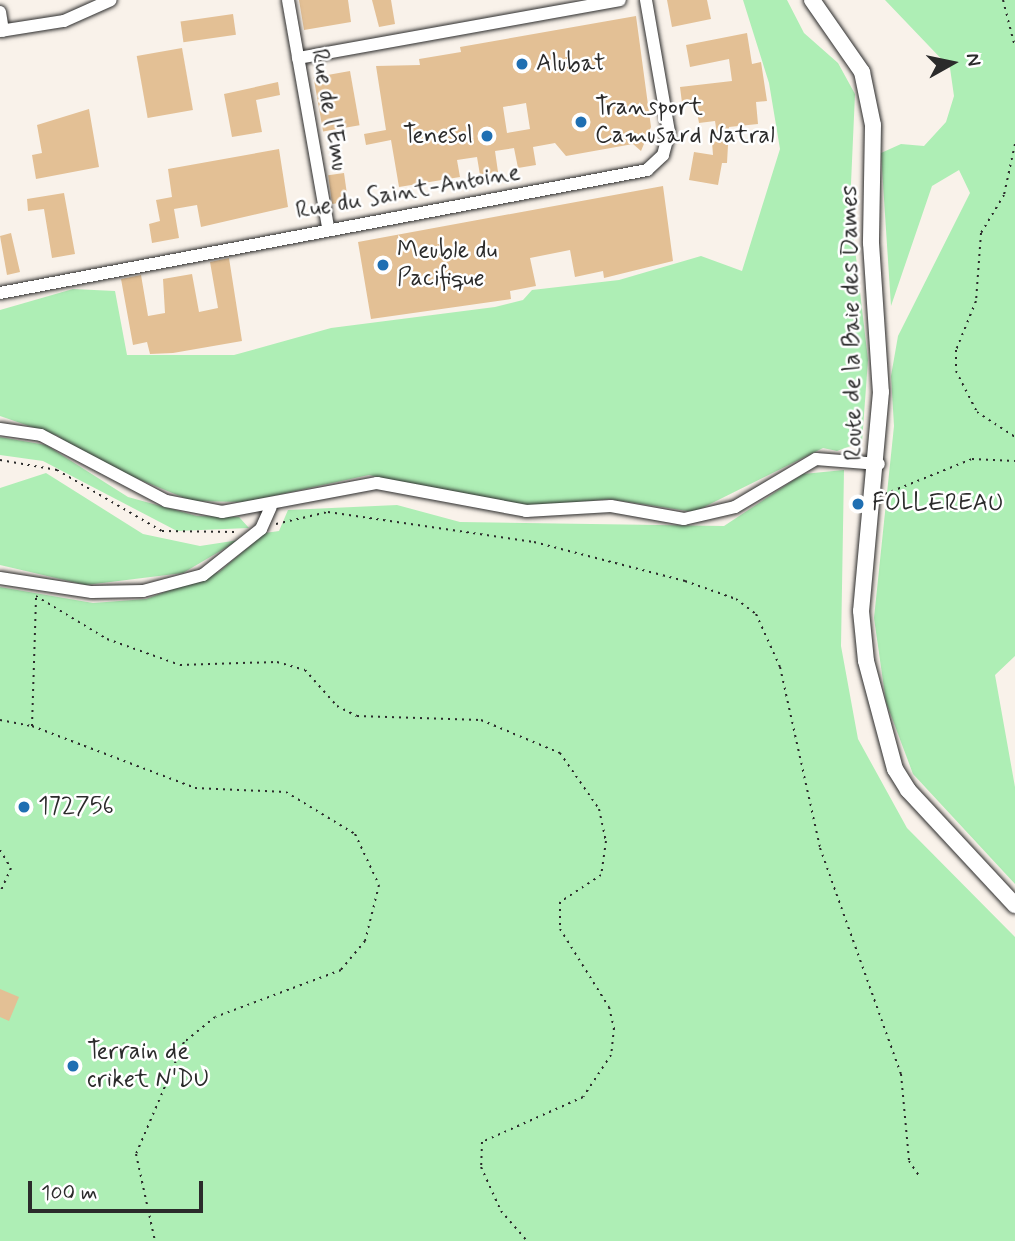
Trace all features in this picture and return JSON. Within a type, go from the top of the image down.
[{"type":"main road","name":"Route de la Baie des Dames","points":[[812,0],[862,72],[870,98],[878,464],[861,611],[866,661],[895,769],[924,812],[1015,905]]},
{"type":"street","points":[[0,12],[2,31],[64,20],[111,0]]},
{"type":"street","name":"Rue de l'Emu","points":[[288,0],[328,226]]},
{"type":"street","points":[[298,58],[620,0]]},
{"type":"street","name":"Rue du Saint-Antoine","points":[[0,293],[328,226],[647,170],[663,155],[669,132],[646,0]]},
{"type":"street","points":[[0,429],[41,435],[166,500],[222,512],[271,507],[377,483],[526,511],[611,506],[684,519],[735,507],[816,459],[878,464]]},
{"type":"street","points":[[0,575],[92,592],[143,591],[203,575],[261,529],[271,507]]},
{"type":"path","points":[[1003,0],[1015,47]]},
{"type":"path","points":[[1015,144],[1004,195],[981,233],[976,301],[956,350],[956,371],[977,412],[1015,437]]},
{"type":"path","points":[[874,497],[972,459],[1015,461]]},
{"type":"path","points":[[0,460],[57,470],[162,531],[195,537],[261,529],[328,512],[461,537],[534,542],[685,581],[736,599],[756,614],[780,667],[820,848],[901,1074],[909,1161],[919,1176]]},
{"type":"path","points":[[32,726],[36,597],[39,581]]},
{"type":"path","points":[[36,597],[107,639],[180,665],[277,662],[305,670],[337,706],[357,716],[481,720],[560,753],[598,809],[606,841],[601,875],[560,902],[560,929],[609,1007],[614,1028],[611,1055],[583,1097],[482,1142],[481,1167],[501,1211],[527,1241]]},
{"type":"path","points":[[0,720],[32,726],[195,788],[286,792],[355,834],[379,885],[365,941],[341,970],[215,1017],[184,1042],[136,1154],[155,1241]]},
{"type":"path","points":[[0,850],[11,868],[0,893]]},
{"type":"green space","points":[[743,0],[787,0],[804,33],[838,63],[855,94],[850,206],[868,360],[862,442],[837,451],[823,448],[694,512],[609,499],[509,509],[369,475],[245,502],[192,501],[89,459],[58,436],[0,416],[0,310],[73,289],[115,291],[127,355],[234,355],[331,328],[495,307],[523,300],[532,290],[619,280],[701,256],[742,271],[780,149],[769,83]]},
{"type":"green space","points":[[885,0],[1015,0],[1015,656],[995,675],[1015,787],[1015,884],[913,774],[886,702],[874,618],[894,426],[891,376],[898,336],[970,193],[959,170],[932,186],[891,306],[881,153],[901,144],[924,146],[946,122],[954,96],[950,68]]},
{"type":"green space","points":[[0,437],[46,445],[128,497],[197,516],[239,517],[249,528],[177,531],[43,461],[0,455]]},
{"type":"green space","points":[[844,470],[841,646],[858,739],[907,828],[1015,937],[1015,1241],[0,1241],[0,587],[93,603],[146,599],[219,572],[265,533],[279,531],[288,510],[397,505],[460,522],[724,526],[803,474]]},
{"type":"green space","points":[[46,473],[143,534],[200,546],[239,540],[183,573],[86,585],[0,565],[0,488]]},
{"type":"building","points":[[299,0],[348,0],[351,22],[304,30]]},
{"type":"building","points":[[372,0],[391,0],[395,24],[379,27]]},
{"type":"building","points":[[667,0],[707,0],[711,19],[672,27]]},
{"type":"building","points":[[233,14],[236,35],[183,42],[181,21]]},
{"type":"building","points":[[636,16],[651,127],[641,151],[633,144],[566,156],[555,143],[533,147],[536,165],[518,168],[514,148],[495,151],[498,172],[480,175],[477,157],[457,160],[460,177],[399,187],[391,140],[366,145],[364,134],[386,130],[376,66],[420,65],[419,59],[461,52],[460,47]],"holes":[[[526,103],[530,129],[507,133],[503,107]]]},
{"type":"building","points":[[747,33],[752,64],[761,62],[767,101],[756,102],[758,124],[729,127],[727,163],[722,163],[718,185],[689,180],[694,152],[713,155],[712,142],[718,141],[715,121],[699,123],[695,101],[682,103],[680,87],[732,81],[729,59],[690,67],[686,45]]},
{"type":"building","points":[[182,48],[193,110],[148,118],[137,56]]},
{"type":"building","points":[[350,71],[360,125],[323,132],[314,77]]},
{"type":"building","points":[[278,82],[280,95],[256,100],[262,132],[232,137],[224,94]]},
{"type":"building","points":[[89,109],[99,167],[36,179],[32,155],[42,153],[37,125]]},
{"type":"building","points":[[279,149],[288,207],[201,227],[197,205],[174,209],[179,238],[152,243],[149,224],[160,221],[156,200],[172,197],[168,169]]},
{"type":"building","points":[[344,173],[348,202],[332,204],[328,175]]},
{"type":"building","points":[[663,186],[673,261],[604,278],[603,271],[575,277],[570,250],[530,258],[536,286],[510,291],[511,299],[371,319],[358,242]]},
{"type":"building","points":[[64,193],[75,254],[52,258],[44,209],[28,211],[27,199]]},
{"type":"building","points":[[11,233],[20,272],[7,275],[0,236]]},
{"type":"building","points":[[229,258],[242,341],[173,353],[150,354],[147,342],[133,345],[121,279],[141,275],[148,316],[165,313],[163,279],[192,274],[199,312],[218,308],[210,262]]},
{"type":"building","points":[[0,989],[19,997],[9,1021],[0,1017]]},
{"type":"place","name":"Alubat","points":[[522,64]]},
{"type":"place","name":"Transport Camusard Natral","points":[[581,122]]},
{"type":"place","name":"Tenesol","points":[[487,136]]},
{"type":"place","name":"Meuble du Pacifique","points":[[383,265]]},
{"type":"place","name":"FOLLEREAU","points":[[858,504]]},
{"type":"place","name":"172756","points":[[24,807]]},
{"type":"place","name":"Terrain de criket N'DU","points":[[73,1066]]}]
